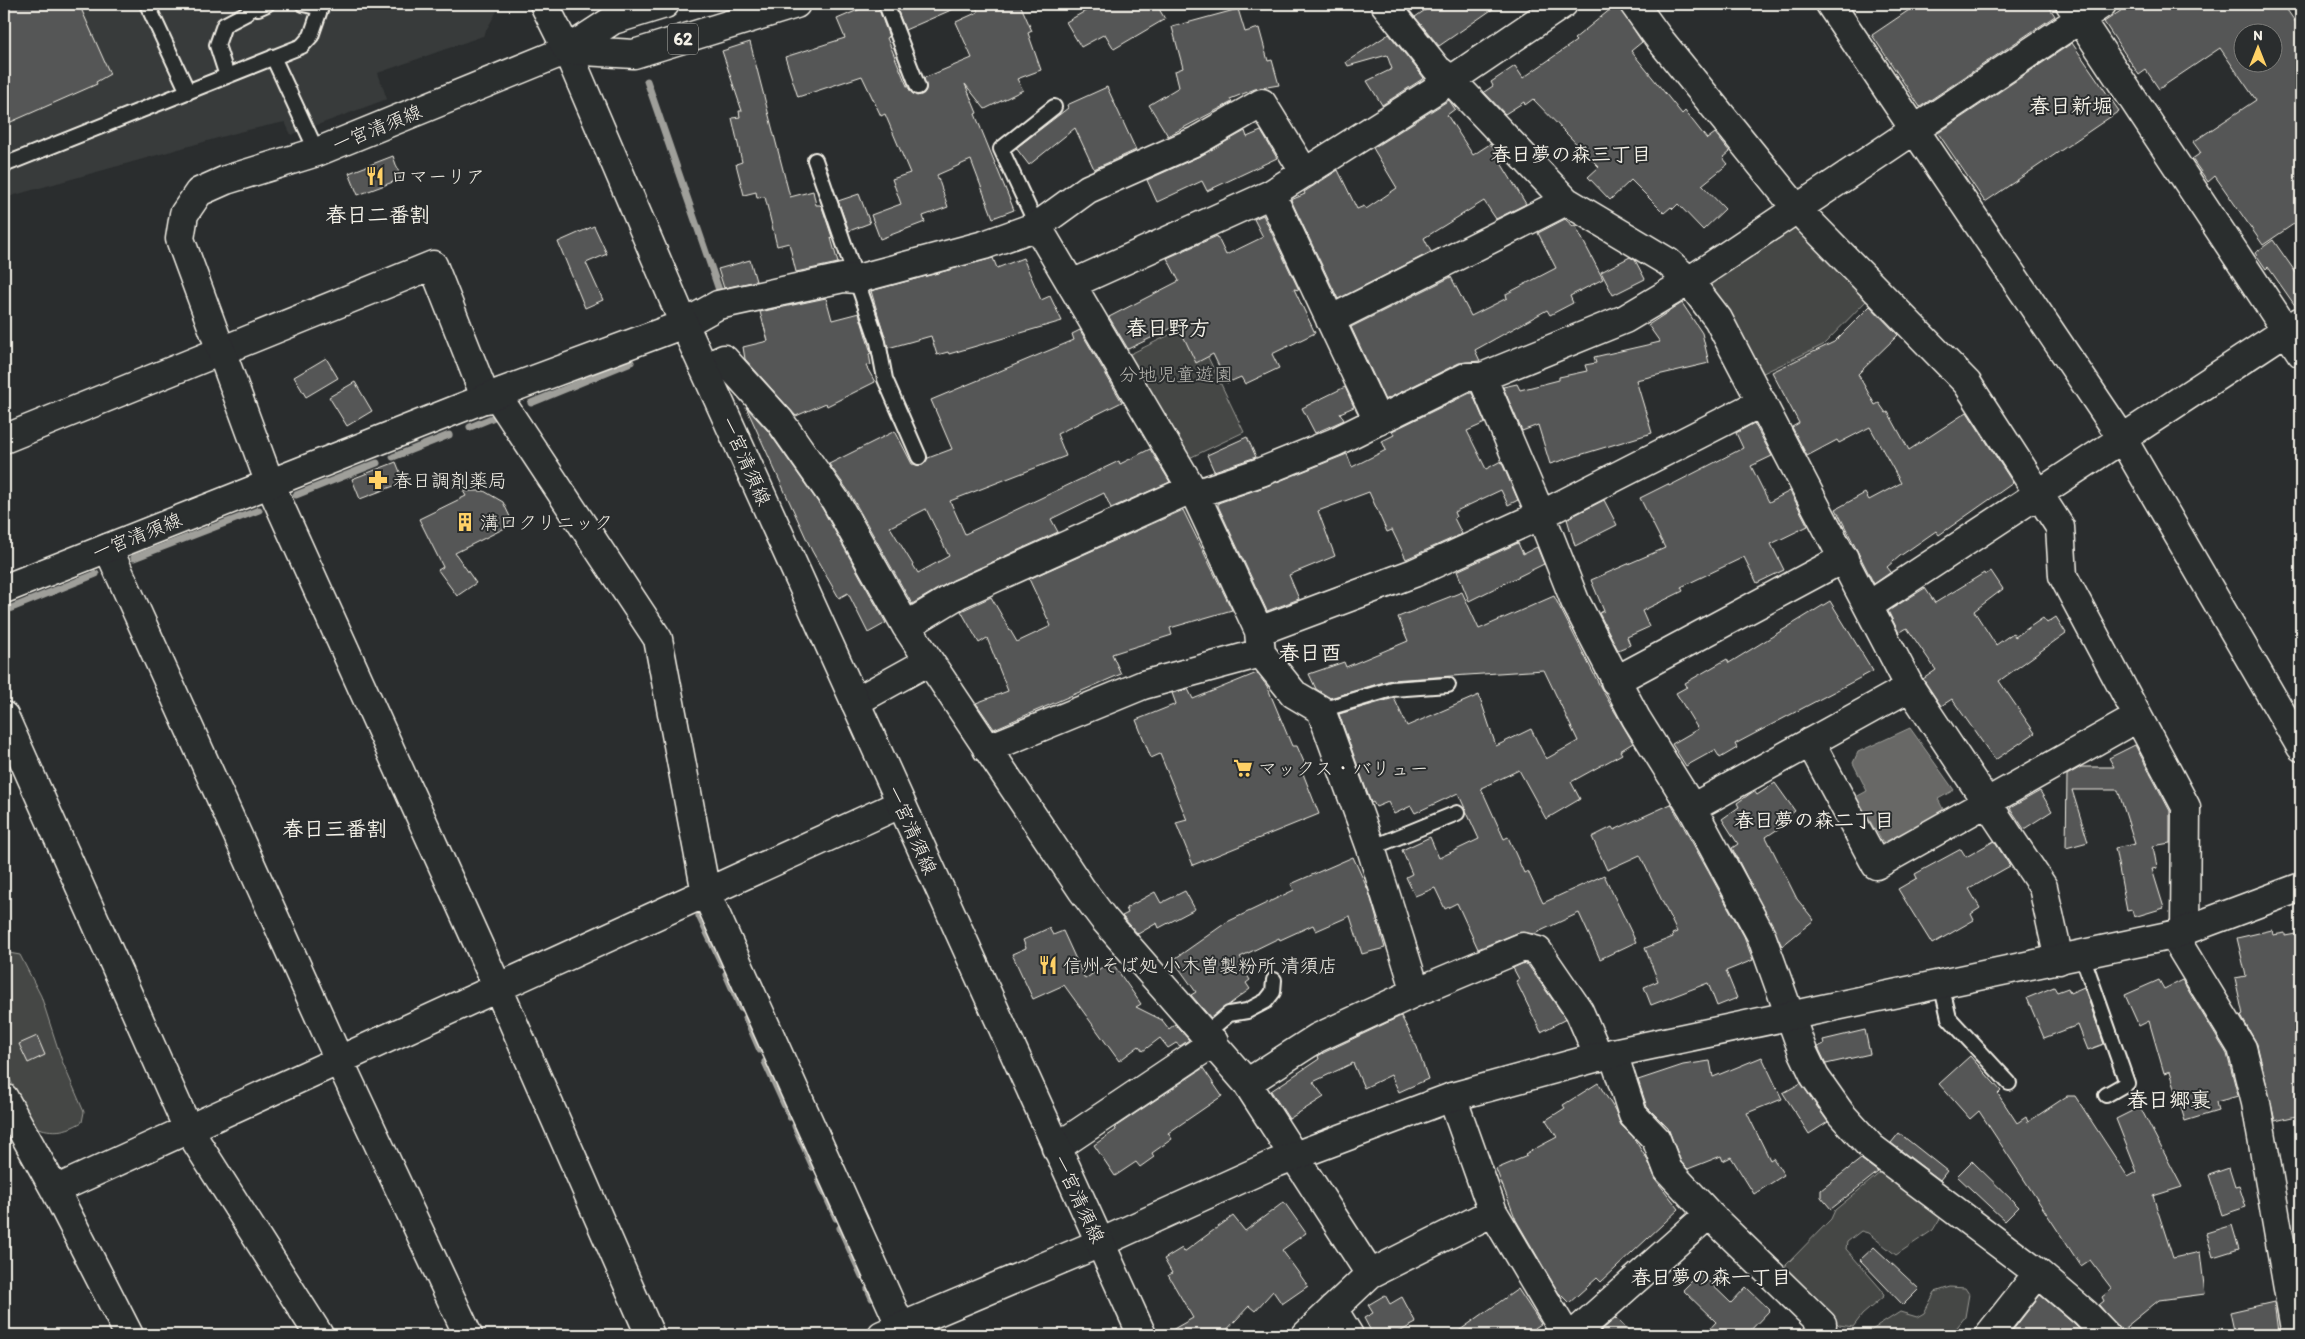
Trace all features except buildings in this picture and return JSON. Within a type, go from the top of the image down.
[{"type":"street","points":[[544,4],[567,50]]},
{"type":"street","name":"62","points":[[567,50],[628,9],[665,4]]},
{"type":"street","name":"62","points":[[567,50],[634,54],[796,4]]},
{"type":"street","points":[[1385,4],[1437,69],[1451,80],[1566,202],[1668,262],[1689,281],[1718,319],[1910,687],[2043,887],[2071,958]]},
{"type":"street","points":[[1072,284],[1271,194],[1451,80],[1563,4]]},
{"type":"street","points":[[1634,4],[1657,36],[1797,209],[1967,383],[2060,527],[2063,576],[2186,807],[2179,932],[2242,1048],[2293,1265],[2296,1335]]},
{"type":"street","points":[[1830,4],[2122,438],[2301,747]]},
{"type":"street","points":[[906,626],[959,594],[1193,492],[1261,472],[1335,442],[1466,377],[1482,377],[1625,319],[1689,281],[1914,130],[2075,11],[2102,4]]},
{"type":"street","points":[[2075,11],[2294,326],[2301,353]]},
{"type":"street","name":"一宮清須線","points":[[270,484],[180,239],[184,214],[199,192],[226,180],[317,152],[567,50],[684,324],[1142,1335]]},
{"type":"street","points":[[684,324],[718,305],[834,280],[857,280],[984,245],[1037,226],[1088,189],[1196,141],[1262,103],[1305,173]]},
{"type":"street","points":[[1271,194],[1378,421]]},
{"type":"street","points":[[1330,320],[1566,202]]},
{"type":"street","points":[[1037,226],[1193,492],[1260,642],[1294,694],[1322,710],[1371,848],[1416,992]]},
{"type":"street","points":[[4,439],[433,265],[491,396],[658,639],[706,892],[892,1331],[1100,1243],[1293,1156],[1452,1097],[1606,1055],[1790,1015],[2071,958],[2179,932],[2301,887]]},
{"type":"street","name":"一宮清須線","points":[[4,589],[491,396],[684,324]]},
{"type":"street","points":[[1868,606],[2294,326]]},
{"type":"street","points":[[704,368],[724,360],[780,421],[835,500],[906,626],[1087,897],[1247,1082],[1370,1274]]},
{"type":"street","points":[[1482,377],[1541,515],[1575,601],[1615,681],[1692,808],[1761,935],[1803,1052],[1816,1077],[1841,1114],[1872,1148],[2038,1273],[2085,1313],[2106,1335]]},
{"type":"street","points":[[987,749],[1144,684],[1260,642],[1541,515],[1762,402]]},
{"type":"street","points":[[270,484],[498,988],[650,1335]]},
{"type":"street","points":[[108,548],[339,1060],[468,1335]]},
{"type":"street","points":[[1615,681],[1844,558]]},
{"type":"street","points":[[855,702],[929,661]]},
{"type":"street","points":[[1692,808],[1910,687]]},
{"type":"street","points":[[4,716],[188,1129],[319,1335]]},
{"type":"street","points":[[1810,742],[1876,865],[2138,717]]},
{"type":"street","points":[[55,1190],[900,804]]},
{"type":"street","points":[[1247,1082],[1317,1038],[1416,992],[1522,947],[1538,951],[1606,1055],[1633,1115],[1656,1139],[1668,1170],[1709,1214],[1822,1324],[1821,1335]]},
{"type":"street","points":[[1056,1148],[1210,1038]]},
{"type":"street","points":[[1452,1097],[1493,1212],[1566,1335]]},
{"type":"street","points":[[4,1098],[55,1190],[129,1335]]},
{"type":"street","points":[[1306,1335],[1370,1274],[1493,1212]]},
{"type":"street","points":[[1573,1335],[1709,1214]]},
{"type":"street","points":[[1989,1335],[2038,1273]]},
{"type":"street","points":[[1333,1309],[1349,1335]]},
{"type":"lane","points":[[147,4],[188,92]]},
{"type":"lane","points":[[4,165],[302,46],[311,36],[321,6],[303,4]]},
{"type":"lane","points":[[886,4],[918,87]]},
{"type":"lane","points":[[227,76],[217,45],[224,25],[257,8]]},
{"type":"lane","points":[[273,58],[317,152]]},
{"type":"lane","points":[[1037,226],[1001,149],[1054,107]]},
{"type":"lane","points":[[815,160],[878,342],[885,379],[919,457]]},
{"type":"lane","points":[[1322,710],[1392,689],[1448,685]]},
{"type":"lane","points":[[1371,848],[1457,813]]},
{"type":"lane","points":[[2071,958],[2127,1083],[2106,1095]]},
{"type":"lane","points":[[1210,1038],[1229,1014],[1247,1011],[1266,1001],[1273,992],[1274,980]]},
{"type":"lane","points":[[1941,984],[1949,1018],[2010,1082]]},
{"type":"shaded area","points":[[4,4],[501,4],[483,36],[378,73],[387,99],[291,135],[285,122],[243,131],[4,198]]},
{"type":"shaded area","points":[[1910,728],[1954,790],[1938,799],[1944,811],[1883,843],[1856,797],[1867,791],[1853,763],[1858,752]]},
{"type":"green space","points":[[1789,225],[1801,226],[1871,296],[1823,345],[1759,375],[1710,287],[1712,276]]},
{"type":"green space","name":"分地児童遊園","points":[[1192,324],[1244,432],[1183,461],[1124,357]]},
{"type":"green space","points":[[9,953],[20,955],[41,996],[62,1061],[84,1112],[82,1122],[64,1130],[53,1131],[35,1127],[4,1068],[4,956]]},
{"type":"green space","points":[[1881,1172],[1942,1215],[1933,1230],[1896,1255],[1868,1233],[1861,1231],[1847,1242],[1846,1249],[1881,1289],[1884,1296],[1862,1315],[1853,1327],[1839,1325],[1785,1270],[1786,1265],[1831,1219],[1835,1210]]},
{"type":"green space","points":[[1950,1287],[1965,1288],[1969,1294],[1965,1317],[1951,1335],[1864,1335],[1900,1312],[1917,1317],[1924,1313],[1935,1292]]},
{"type":"waterway","points":[[647,81],[719,290]]},
{"type":"waterway","points":[[531,403],[631,362]]},
{"type":"waterway","points":[[470,427],[492,418]]},
{"type":"waterway","points":[[393,457],[449,435]]},
{"type":"waterway","points":[[296,495],[377,463]]},
{"type":"waterway","points":[[134,558],[259,510]]},
{"type":"waterway","points":[[4,611],[96,574]]},
{"type":"waterway","points":[[699,916],[722,964]]},
{"type":"waterway","points":[[726,974],[741,1008]]},
{"type":"waterway","points":[[746,1018],[760,1050]]},
{"type":"waterway","points":[[765,1062],[790,1117]]},
{"type":"waterway","points":[[795,1126],[813,1167]]},
{"type":"waterway","points":[[819,1180],[836,1218]]},
{"type":"waterway","points":[[840,1228],[862,1276]]},
{"type":"waterway","points":[[868,1289],[872,1298]]},
{"type":"place","name":"ロマーリア","points":[[375,176]]},
{"type":"place","name":"春日調剤薬局","points":[[378,480]]},
{"type":"place","name":"溝口クリニック","points":[[465,522]]},
{"type":"place","name":"マックス・バリュー","points":[[1243,768]]},
{"type":"place","name":"信州そば処 小木曽製粉所 清須店","points":[[1048,965]]},
{"type":"district","name":"春日新堀","points":[[2071,105]]},
{"type":"district","name":"春日夢の森三丁目","points":[[1571,154]]},
{"type":"district","name":"春日二番割","points":[[378,214]]},
{"type":"district","name":"春日野方","points":[[1168,327]]},
{"type":"district","name":"春日酉","points":[[1310,652]]},
{"type":"district","name":"春日夢の森二丁目","points":[[1814,820]]},
{"type":"district","name":"春日三番割","points":[[335,828]]},
{"type":"district","name":"春日郷裏","points":[[2169,1099]]},
{"type":"district","name":"春日夢の森一丁目","points":[[1711,1277]]}]
